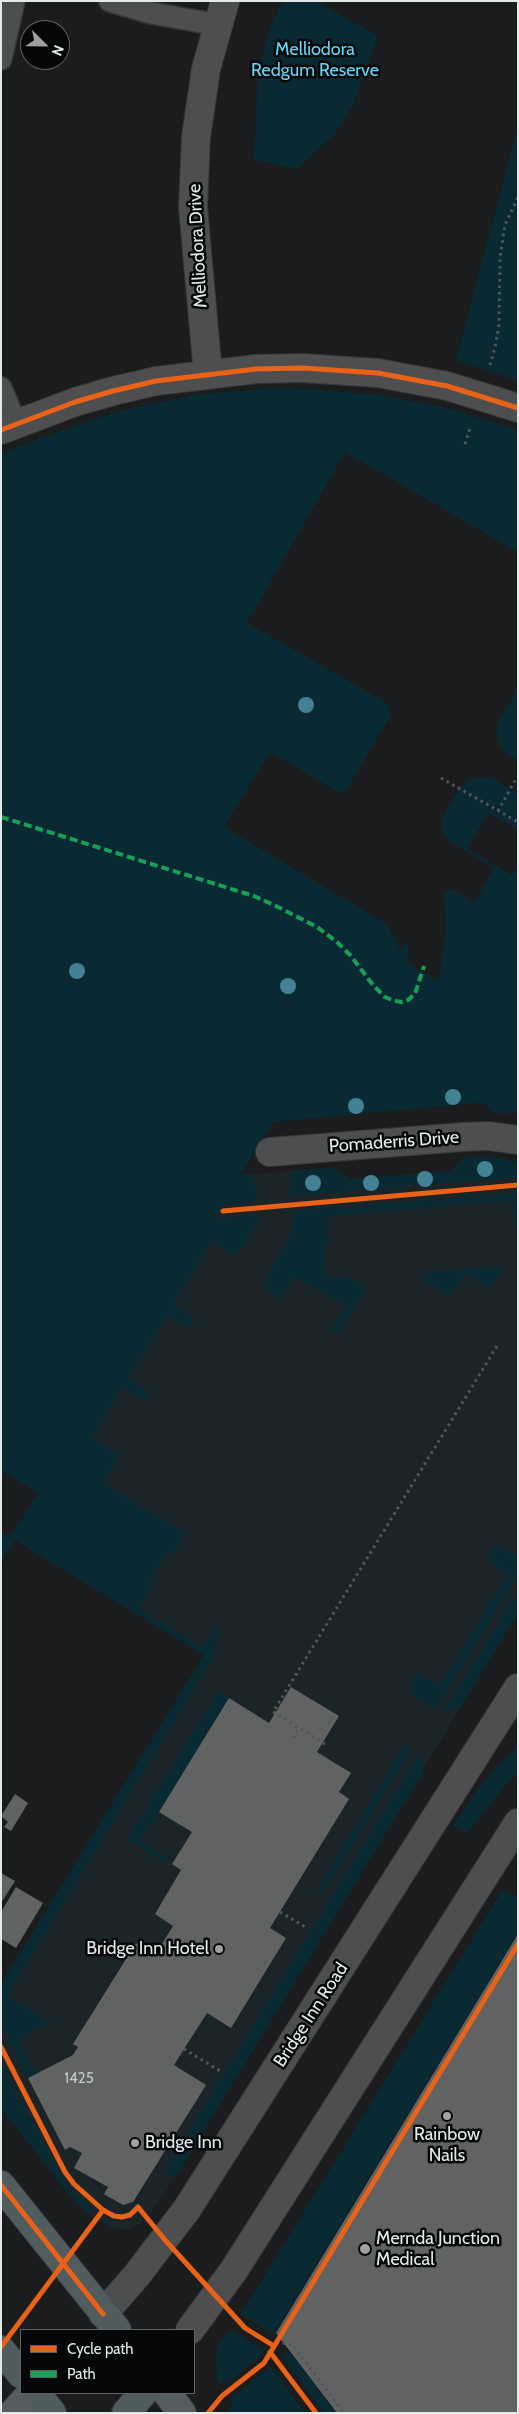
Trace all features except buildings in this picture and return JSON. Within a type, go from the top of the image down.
[{"type":"highway","points":[[1,2185],[103,2325]]},
{"type":"highway","points":[[1,2350],[20,2373]]},
{"type":"highway","points":[[37,2394],[52,2413]]},
{"type":"highway","points":[[126,2413],[142,2394]]},
{"type":"main road","name":"Melliodora Drive","points":[[208,374],[193,207],[196,137],[206,68],[222,13]]},
{"type":"main road","points":[[9,427],[113,391],[156,381],[256,369],[339,370],[410,378],[480,395],[518,408]]},
{"type":"main road","name":"Pomaderris Drive","points":[[270,1152],[463,1137],[488,1136],[518,1140]]},
{"type":"main road","name":"Bridge Inn Road","points":[[103,2325],[137,2275],[187,2209],[518,1688]]},
{"type":"main road","points":[[191,2329],[234,2270],[518,1823]]},
{"type":"main road","points":[[13,2413],[30,2394]]},
{"type":"main road","points":[[168,2394],[182,2413]]},
{"type":"lane","points":[[1,59],[14,1]]},
{"type":"lane","points":[[110,1],[151,13],[222,13]]},
{"type":"lane","points":[[1,388],[9,427]]},
{"type":"path","points":[[465,444],[496,340],[500,257],[505,225],[518,197]]},
{"type":"path","points":[[441,778],[518,822]]},
{"type":"path","points":[[498,811],[517,778]]},
{"type":"path","points":[[325,1744],[273,1712],[497,1346]]},
{"type":"path","points":[[293,1738],[299,1727]]},
{"type":"path","points":[[280,1912],[307,1928]]},
{"type":"path","points":[[184,2049],[220,2071]]},
{"type":"path","points":[[266,2342],[274,2346],[281,2334]]},
{"type":"path","points":[[276,2342],[294,2345],[344,2413]]},
{"type":"shaded area","points":[[467,1156],[488,1156],[518,1163],[518,1613],[175,2178],[149,2215],[138,2225],[130,2229],[115,2229],[94,2219],[70,2196],[1,2108],[1,1984],[204,1655],[21,1544],[192,1222],[240,1175],[332,1168],[350,1179],[450,1171]]},
{"type":"green space","name":"Melliodora Redgum Reserve","points":[[283,1],[316,1],[378,36],[354,103],[335,134],[297,169],[254,160],[258,74],[271,25]]},
{"type":"green space","points":[[518,126],[518,381],[456,360]]},
{"type":"green space","points":[[272,388],[381,395],[451,409],[518,430],[518,552],[345,452],[247,623],[387,703],[391,715],[346,791],[343,793],[335,790],[270,752],[224,827],[387,924],[401,951],[409,942],[407,963],[439,981],[446,929],[444,893],[451,889],[475,902],[494,868],[450,842],[443,832],[442,819],[459,788],[470,779],[491,777],[518,793],[518,830],[488,813],[467,849],[512,875],[518,866],[518,1113],[494,1113],[485,1105],[477,1103],[273,1122],[241,1174],[253,1174],[257,1201],[223,1204],[215,1218],[258,1215],[258,1222],[236,1256],[212,1242],[174,1304],[192,1316],[195,1321],[188,1328],[167,1316],[129,1378],[149,1392],[149,1397],[146,1400],[141,1400],[122,1388],[92,1438],[120,1455],[103,1483],[186,1533],[173,1555],[167,1552],[149,1581],[154,1584],[139,1609],[203,1647],[217,1623],[220,1629],[213,1658],[7,1996],[51,2023],[18,2039],[36,2075],[28,2078],[1,2024],[1,1984],[204,1655],[15,1540],[1,1562],[1,1531],[10,1537],[38,1493],[1,1470],[1,453],[93,419],[129,409],[193,395]]},
{"type":"green space","points":[[518,689],[518,761],[502,750],[496,735],[499,721]]},
{"type":"green space","points":[[467,1156],[488,1156],[518,1163],[518,1177],[290,1196],[292,1170],[332,1168],[350,1179],[450,1171]]},
{"type":"green space","points":[[518,1193],[518,1228],[514,1226],[512,1201],[328,1216],[329,1244],[323,1245],[326,1277],[348,1277],[364,1285],[366,1289],[339,1333],[331,1330],[346,1306],[295,1277],[280,1300],[265,1288],[266,1277],[292,1232],[293,1211]]},
{"type":"green space","points":[[504,1266],[490,1289],[465,1274],[451,1296],[427,1282],[423,1277],[426,1272]]},
{"type":"green space","points":[[496,1545],[518,1556],[518,1575],[436,1709],[414,1696],[411,1692],[411,1681],[417,1672],[440,1685],[508,1574],[488,1560],[489,1554]]},
{"type":"green space","points":[[518,1591],[518,1613],[461,1707],[443,1713]]},
{"type":"green space","points":[[218,1691],[229,1698],[141,1841],[169,1859],[166,1863],[127,1839]]},
{"type":"green space","points":[[405,1744],[412,1748],[323,1894],[317,1890]]},
{"type":"green space","points":[[518,1745],[518,1771],[467,1833],[453,1825],[482,1784]]},
{"type":"green space","points":[[419,1753],[424,1771],[175,2178],[164,2172]]},
{"type":"green space","points":[[502,1891],[518,1898],[518,1932],[274,2333],[271,2333],[241,2314]]},
{"type":"green space","points":[[1,2063],[63,2179],[73,2192],[93,2210],[89,2215],[70,2196],[1,2108]]},
{"type":"green space","points":[[227,2332],[234,2332],[264,2350],[260,2356],[235,2377],[218,2384],[216,2359],[218,2347]]},
{"type":"green space","points":[[289,2351],[336,2413],[324,2413],[282,2356]]},
{"type":"green space","points":[[271,2367],[305,2413],[228,2413],[234,2396]]},
{"type":"marked path","points":[[1,817],[254,896],[276,906],[317,927],[337,942],[351,956],[373,985],[385,997],[392,1000],[401,1002],[408,1000],[415,994],[424,966]]},
{"type":"cycle path","points":[[1,430],[75,402],[113,391],[156,381],[256,369],[303,368],[378,373],[447,386],[518,408]]},
{"type":"cycle path","points":[[223,1211],[518,1185]]},
{"type":"cycle path","points":[[208,2413],[222,2396],[264,2363],[518,1944]]},
{"type":"cycle path","points":[[1,2047],[65,2172],[74,2184],[103,2210],[114,2216],[130,2215],[138,2207],[165,2240],[245,2328],[274,2346]]},
{"type":"cycle path","points":[[1,2185],[103,2314]]},
{"type":"cycle path","points":[[1,2347],[103,2210]]},
{"type":"cycle path","points":[[270,2352],[316,2413]]},
{"type":"place","name":"Bridge Inn Hotel","points":[[219,1949]]},
{"type":"place","name":"Rainbow Nails","points":[[447,2116]]},
{"type":"place","name":"Bridge Inn","points":[[135,2143]]},
{"type":"place","name":"Mernda Junction Medical","points":[[365,2249]]}]
